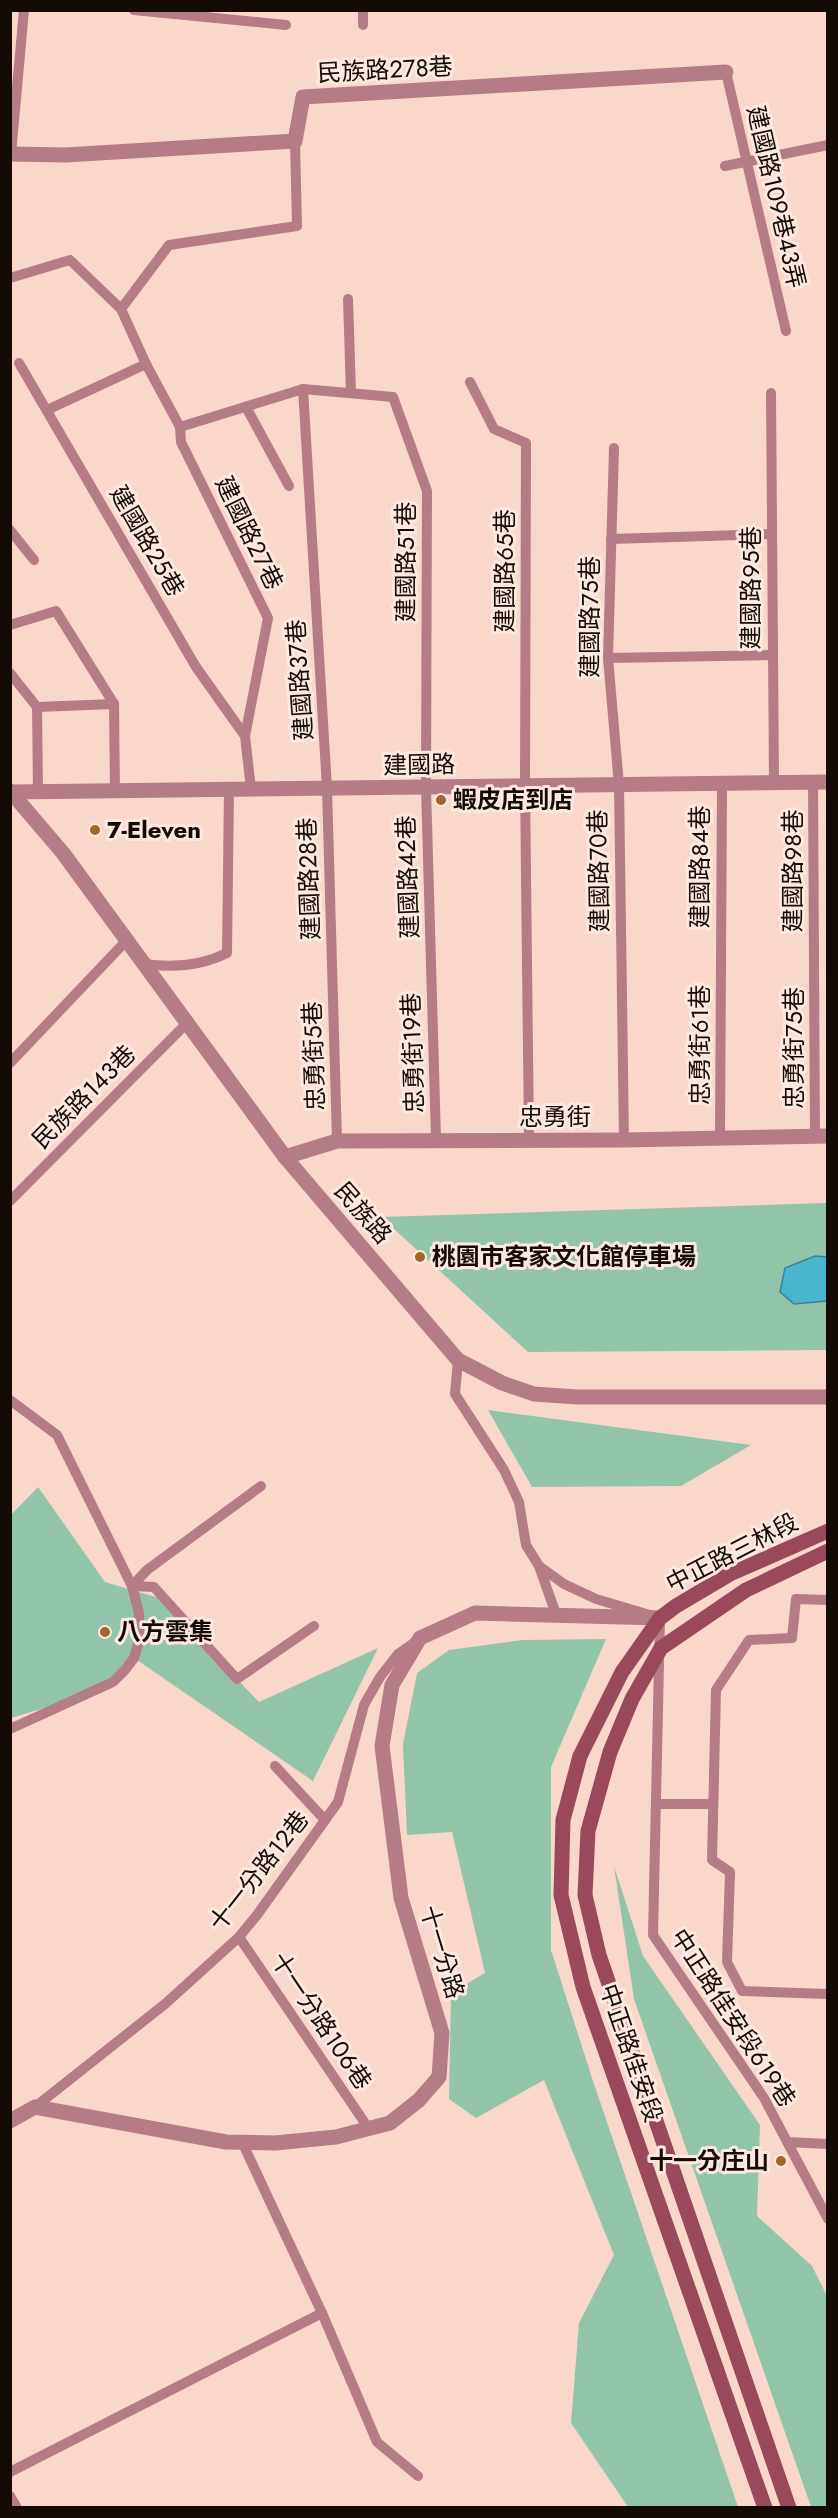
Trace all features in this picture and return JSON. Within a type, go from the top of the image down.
[{"type":"main road","name":"中正路三林段","points":[[660,1618],[730,1574],[828,1531]]},
{"type":"main road","name":"中正路三林段","points":[[661,1648],[746,1590],[828,1551]]},
{"type":"main road","name":"中正路佳安段","points":[[660,1618],[622,1672],[580,1755],[563,1820],[561,1895],[583,1987],[765,2508]]},
{"type":"main road","name":"中正路佳安段","points":[[661,1648],[632,1699],[610,1752],[588,1831],[585,1895],[599,1955],[789,2508]]},
{"type":"street","name":"民族路278巷","points":[[295,141],[303,97],[726,72]]},
{"type":"street","points":[[11,154],[66,154],[295,141]]},
{"type":"street","name":"建國路","points":[[11,792],[820,782]]},
{"type":"street","name":"民族路","points":[[11,792],[63,853],[285,1157],[458,1360],[502,1383],[534,1394],[577,1397],[828,1396]]},
{"type":"street","name":"忠勇街","points":[[285,1157],[337,1141],[624,1140],[821,1136]]},
{"type":"street","points":[[420,1638],[475,1613],[660,1618]]},
{"type":"street","name":"十一分路","points":[[35,2107],[226,2142],[274,2143],[336,2137],[390,2123],[419,2100],[439,2077],[442,2033],[401,1898],[382,1746],[392,1684],[420,1638]]},
{"type":"street","points":[[10,2121],[35,2107]]},
{"type":"lane","points":[[11,154],[24,10]]},
{"type":"lane","points":[[134,10],[286,25]]},
{"type":"lane","points":[[363,10],[363,25]]},
{"type":"lane","name":"建國路109巷43弄","points":[[726,72],[786,331]]},
{"type":"lane","points":[[10,278],[70,260],[121,309],[169,245],[297,226],[295,141]]},
{"type":"lane","points":[[725,166],[745,160],[828,145]]},
{"type":"lane","points":[[348,299],[351,393]]},
{"type":"lane","name":"建國路27巷","points":[[121,309],[146,364],[180,427],[181,442],[268,618],[245,736],[251,789]]},
{"type":"lane","name":"建國路25巷","points":[[19,363],[196,666],[245,736]]},
{"type":"lane","points":[[47,410],[146,364]]},
{"type":"lane","name":"建國路65巷","points":[[470,382],[494,429],[526,442],[525,786]]},
{"type":"lane","points":[[180,427],[303,389]]},
{"type":"lane","name":"建國路51巷","points":[[303,389],[393,397],[427,491],[426,787]]},
{"type":"lane","name":"建國路37巷","points":[[303,389],[327,788]]},
{"type":"lane","name":"建國路95巷","points":[[771,393],[774,783]]},
{"type":"lane","points":[[246,407],[289,486]]},
{"type":"lane","name":"建國路75巷","points":[[614,448],[608,658],[618,785]]},
{"type":"lane","points":[[10,530],[34,560]]},
{"type":"lane","points":[[611,539],[772,534]]},
{"type":"lane","points":[[10,625],[56,611],[114,704],[115,791]]},
{"type":"lane","points":[[608,658],[773,655]]},
{"type":"lane","points":[[10,673],[37,706],[38,792]]},
{"type":"lane","points":[[37,706],[114,704]]},
{"type":"lane","name":"建國路98巷","points":[[814,959],[820,782]]},
{"type":"lane","name":"建國路84巷","points":[[721,951],[722,783]]},
{"type":"lane","name":"建國路70巷","points":[[618,785],[624,1140]]},
{"type":"lane","points":[[525,786],[529,1139]]},
{"type":"lane","name":"建國路42巷","points":[[426,787],[432,966]]},
{"type":"lane","name":"建國路28巷","points":[[327,788],[333,969]]},
{"type":"lane","points":[[144,964],[162,966],[209,962],[227,953],[229,790]]},
{"type":"lane","points":[[10,1063],[127,940]]},
{"type":"lane","name":"忠勇街61巷","points":[[720,1138],[721,951]]},
{"type":"lane","name":"忠勇街75巷","points":[[814,959],[821,1136]]},
{"type":"lane","name":"忠勇街19巷","points":[[432,966],[436,1139]]},
{"type":"lane","name":"忠勇街5巷","points":[[333,969],[337,1141]]},
{"type":"lane","name":"民族路143巷","points":[[10,1201],[188,1022]]},
{"type":"lane","points":[[458,1360],[455,1394],[504,1470],[519,1502],[526,1545],[539,1566],[557,1617]]},
{"type":"lane","points":[[10,1400],[57,1435],[132,1586],[139,1613],[139,1641],[134,1658],[113,1682],[10,1729]]},
{"type":"lane","points":[[132,1586],[147,1570],[261,1486]]},
{"type":"lane","points":[[539,1566],[564,1584],[596,1599],[660,1618]]},
{"type":"lane","points":[[132,1586],[154,1587],[237,1679],[314,1626]]},
{"type":"lane","points":[[828,1600],[796,1599],[792,1638],[750,1640],[716,1690],[712,1804],[712,1860],[730,1872],[727,1962],[742,1992],[828,1994]]},
{"type":"lane","name":"中正路佳安段619巷","points":[[660,1618],[653,1935],[764,2098],[828,2219]]},
{"type":"lane","name":"十一分路12巷","points":[[35,2107],[165,2004],[239,1937],[289,1874],[338,1803],[364,1705],[380,1677],[398,1654],[420,1638]]},
{"type":"lane","points":[[275,1766],[325,1820]]},
{"type":"lane","points":[[657,1804],[712,1804]]},
{"type":"lane","name":"十一分路106巷","points":[[239,1937],[369,2129]]},
{"type":"lane","points":[[242,2142],[322,2313],[377,2442],[418,2476]]},
{"type":"lane","points":[[787,2142],[828,2144]]},
{"type":"lane","points":[[10,2472],[322,2313]]},
{"type":"lane","points":[[10,2496],[16,2508]]},
{"type":"green space","points":[[827,1203],[827,1350],[528,1352],[381,1217]]},
{"type":"green space","points":[[488,1410],[751,1445],[681,1486],[532,1487]]},
{"type":"green space","points":[[38,1487],[105,1582],[159,1598],[259,1702],[378,1648],[313,1781],[134,1658],[107,1689],[11,1718],[11,1515]]},
{"type":"green space","points":[[606,1639],[551,1767],[551,1950],[593,2081],[738,2507],[628,2507],[571,2423],[579,2323],[614,2255],[544,2080],[476,2118],[449,2099],[451,1993],[485,1973],[452,1832],[407,1835],[403,1744],[417,1673],[449,1650],[522,1640]]},
{"type":"green space","points":[[614,1866],[643,1956],[760,2125],[757,2216],[812,2266],[827,2296],[827,2507],[811,2507],[634,1999]]},
{"type":"water","points":[[815,1256],[827,1257],[827,1301],[794,1304],[780,1292],[785,1268]]},
{"type":"place","name":"蝦皮店到店","points":[[441,800]]},
{"type":"place","name":"7-Eleven","points":[[95,830]]},
{"type":"place","name":"桃園市客家文化館停車場","points":[[420,1257]]},
{"type":"place","name":"八方雲集","points":[[105,1632]]},
{"type":"place","name":"十一分庄山","points":[[781,2161]]}]
